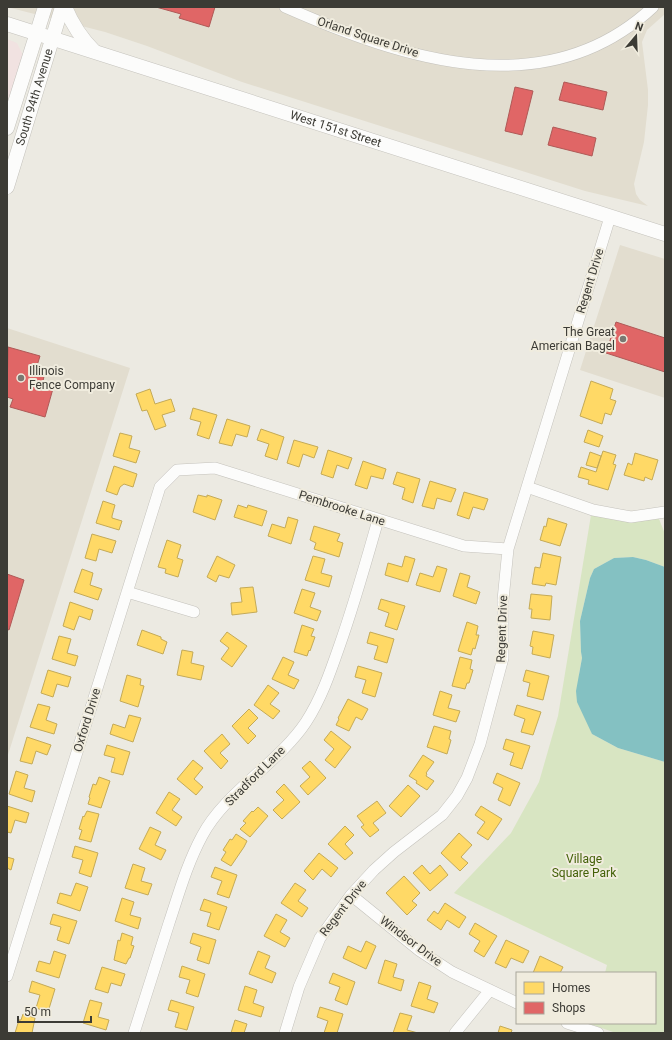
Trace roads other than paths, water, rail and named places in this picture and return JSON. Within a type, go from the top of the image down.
[{"type":"street","name":"South 94th Avenue","points":[[7,128],[45,7]]},
{"type":"street","name":"South 94th Avenue","points":[[7,187],[62,7]]},
{"type":"street","points":[[66,7],[69,16],[83,40],[94,51]]},
{"type":"street","name":"Orland Square Drive","points":[[285,7],[335,28],[398,50],[455,62],[495,66],[536,64],[560,59],[582,52],[617,36],[654,7]]},
{"type":"street","name":"West 151st Street","points":[[7,24],[665,234]]},
{"type":"street","name":"Regent Drive","points":[[285,1033],[299,987],[320,938],[351,895],[374,870],[394,852],[442,815],[457,796],[467,778],[480,744],[503,658],[503,600],[508,549],[610,217]]},
{"type":"street","name":"Pembrooke Lane","points":[[177,470],[215,468],[464,546],[508,549]]},
{"type":"street","name":"Oxford Drive","points":[[7,976],[160,487],[177,470]]},
{"type":"street","points":[[527,487],[594,510],[631,517],[665,512]]},
{"type":"street","name":"Stradford Lane","points":[[134,1033],[188,864],[203,834],[220,810],[280,752],[297,733],[306,722],[319,699],[345,630],[378,520]]},
{"type":"street","points":[[127,592],[194,612]]},
{"type":"street","name":"Windsor Drive","points":[[351,895],[420,951],[452,972],[516,1003]]},
{"type":"street","points":[[455,1033],[490,990]]},
{"type":"street","points":[[570,1024],[598,1033]]},
{"type":"water","points":[[633,557],[665,567],[665,762],[618,748],[592,734],[577,702],[576,691],[582,658],[580,621],[590,578],[594,569],[614,558]]},
{"type":"place","name":"The Great American Bagel","points":[[623,339]]},
{"type":"place","name":"Illinois Fence Company","points":[[21,378]]},
{"type":"park label","name":"Village Square Park","points":[[584,866]]}]
